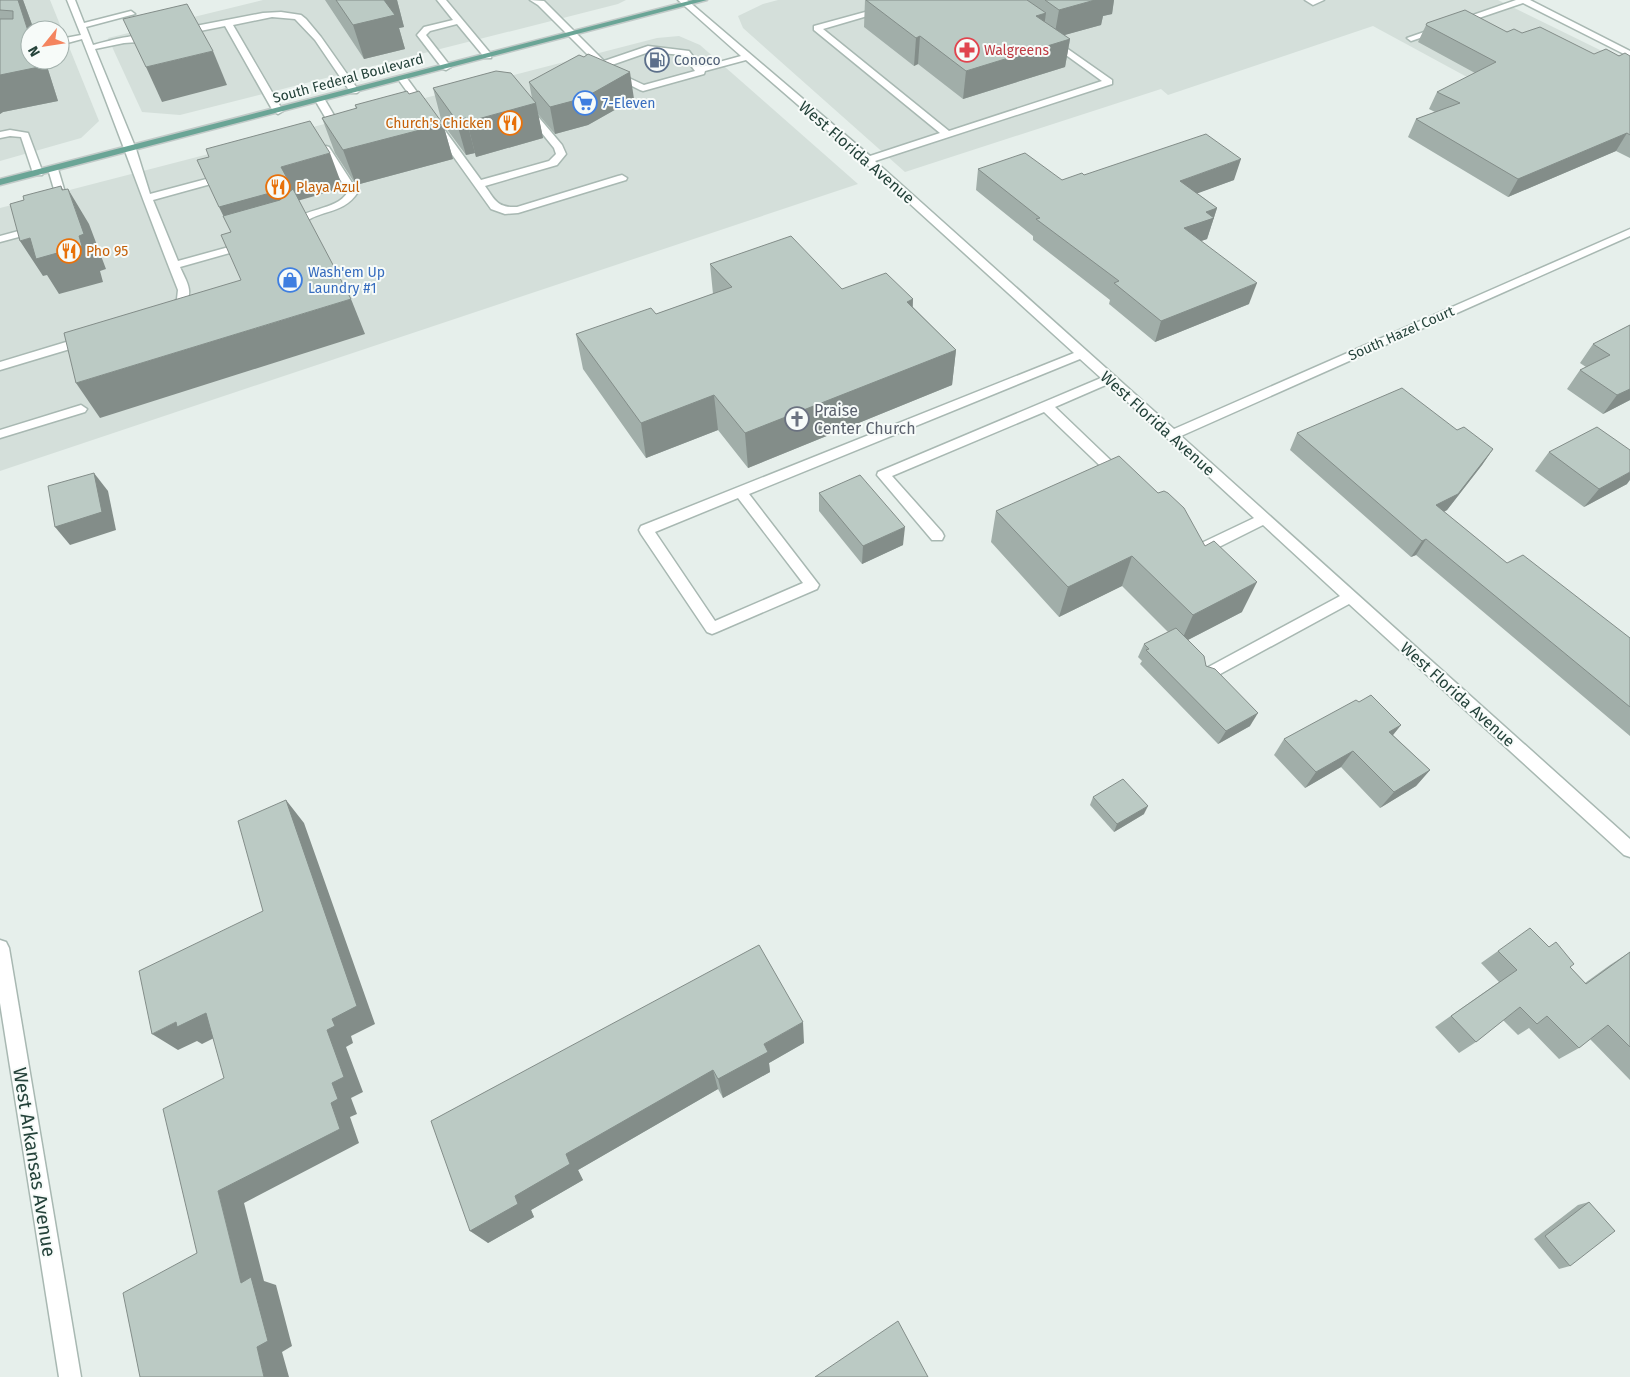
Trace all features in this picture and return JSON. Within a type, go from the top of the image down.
[{"type":"main road","name":"South Federal Boulevard","points":[[0,182],[574,34],[684,2],[703,0]]},
{"type":"street","points":[[71,0],[131,148],[147,198],[184,290],[183,300],[175,309],[163,317]]},
{"type":"street","points":[[441,0],[488,56]]},
{"type":"street","points":[[534,0],[541,3],[574,34],[600,66],[643,88],[701,72],[699,70]]},
{"type":"street","points":[[918,0],[817,28],[947,134]]},
{"type":"street","points":[[1309,0],[1313,2],[1320,0]]},
{"type":"street","points":[[1411,38],[1524,0],[1630,54]]},
{"type":"street","name":"West Florida Avenue","points":[[684,2],[868,160],[1630,850]]},
{"type":"street","points":[[81,26],[131,14]]},
{"type":"street","points":[[90,48],[124,40],[144,40],[228,23],[275,15],[288,15],[305,20],[354,91]]},
{"type":"street","points":[[446,67],[421,35],[428,29],[459,21]]},
{"type":"street","points":[[228,23],[278,111]]},
{"type":"street","points":[[70,40],[86,36]]},
{"type":"street","points":[[868,160],[1109,82],[1046,38]]},
{"type":"street","points":[[579,72],[648,49],[686,53],[699,70]]},
{"type":"street","points":[[699,70],[747,57]]},
{"type":"street","points":[[402,79],[437,118],[495,207],[505,211],[518,210],[622,178]]},
{"type":"street","points":[[281,235],[290,232],[296,223],[308,214],[341,205],[350,199],[353,192],[322,150],[339,140],[341,136],[320,100]]},
{"type":"street","points":[[479,184],[553,163],[561,154],[559,147],[523,104],[517,101]]},
{"type":"street","points":[[0,135],[10,133],[25,134],[38,173]]},
{"type":"street","points":[[53,169],[64,207],[62,215]]},
{"type":"street","points":[[147,198],[232,175]]},
{"type":"street","points":[[0,240],[46,226]]},
{"type":"street","name":"South Hazel Court","points":[[1172,435],[1630,232]]},
{"type":"street","points":[[174,266],[254,243]]},
{"type":"street","points":[[0,366],[100,336]]},
{"type":"street","points":[[740,492],[812,585],[712,628],[646,530],[740,492],[1082,354]]},
{"type":"street","points":[[936,536],[883,475],[1110,379]]},
{"type":"street","points":[[1046,407],[1133,490]]},
{"type":"street","points":[[0,434],[80,408]]},
{"type":"street","points":[[1190,545],[1198,552],[1264,519]]},
{"type":"street","points":[[1206,675],[1352,597]]},
{"type":"street","name":"West Arkansas Avenue","points":[[0,948],[70,1377]]},
{"type":"shaded area","points":[[0,0],[50,0],[58,20],[20,20],[20,70],[70,70],[70,49],[99,121],[81,138],[0,161]]},
{"type":"shaded area","points":[[263,0],[626,0],[618,4],[180,115],[142,112],[108,38]]},
{"type":"shaded area","points":[[778,0],[1498,0],[1602,51],[1491,90],[1373,26],[1168,95],[1161,89],[905,172],[743,28],[738,16],[763,4]]},
{"type":"shaded area","points":[[679,36],[700,45],[858,184],[0,471],[0,208],[657,38]]},
{"type":"building","points":[[0,0],[18,0],[24,20],[20,20],[20,70],[24,70],[0,75],[0,19],[13,19],[13,11],[0,10]]},
{"type":"building","points":[[336,0],[384,0],[395,15],[353,25]]},
{"type":"building","points":[[866,0],[1027,0],[1046,13],[1036,16],[1070,39],[966,71],[920,36],[916,38]]},
{"type":"building","points":[[1045,0],[1095,0],[1059,10]]},
{"type":"building","points":[[187,4],[213,51],[146,67],[123,19]]},
{"type":"building","points":[[1465,10],[1507,32],[1514,29],[1522,33],[1540,27],[1594,54],[1606,49],[1619,56],[1625,53],[1630,56],[1630,135],[1627,133],[1518,179],[1416,119],[1460,103],[1437,92],[1496,62],[1426,25],[1427,23]]},
{"type":"building","points":[[588,54],[630,72],[584,98],[550,107],[529,82],[579,55],[584,57]]},
{"type":"building","points":[[496,71],[511,73],[536,103],[467,122],[466,118],[456,120],[433,88]]},
{"type":"building","points":[[407,91],[409,94],[419,91],[443,124],[343,150],[322,118],[357,108],[355,105]]},
{"type":"building","points":[[310,121],[330,153],[281,167],[287,178],[270,193],[219,207],[197,160],[209,157],[206,149]]},
{"type":"building","points":[[1206,134],[1241,159],[1180,181],[1217,208],[1206,212],[1214,218],[1184,228],[1257,283],[1161,321],[1114,283],[1119,281],[1036,219],[1040,218],[978,169],[1025,153],[1062,180],[1082,173],[1084,175]]},
{"type":"building","points":[[61,186],[62,190],[68,189],[84,234],[79,236],[82,246],[36,259],[30,238],[20,241],[10,204],[24,200],[23,196]]},
{"type":"building","points":[[293,189],[351,299],[76,383],[64,333],[241,280],[221,235],[231,232],[223,216],[280,200]]},
{"type":"building","points":[[791,236],[842,289],[886,273],[913,299],[907,302],[956,350],[745,433],[714,395],[641,423],[576,334],[651,308],[656,314],[732,287],[710,264]]},
{"type":"building","points":[[1630,325],[1630,389],[1617,395],[1580,370],[1610,355],[1593,344]]},
{"type":"building","points":[[1402,388],[1457,430],[1464,427],[1493,449],[1458,494],[1436,505],[1507,563],[1523,555],[1630,638],[1630,707],[1426,539],[1422,541],[1297,433]]},
{"type":"building","points":[[1597,427],[1630,450],[1630,472],[1599,489],[1549,452]]},
{"type":"building","points":[[1119,456],[1158,493],[1164,491],[1168,493],[1184,508],[1205,546],[1214,541],[1257,582],[1193,615],[1132,556],[1068,587],[996,511]]},
{"type":"building","points":[[94,473],[102,512],[55,527],[48,486]]},
{"type":"building","points":[[860,475],[905,527],[863,546],[819,493]]},
{"type":"building","points":[[1176,628],[1204,656],[1206,666],[1215,669],[1258,713],[1226,731],[1146,650],[1149,649],[1144,644]]},
{"type":"building","points":[[1371,695],[1401,725],[1389,732],[1430,770],[1394,792],[1353,751],[1316,772],[1284,739],[1356,700],[1359,702]]},
{"type":"building","points":[[1123,779],[1148,806],[1117,824],[1093,797]]},
{"type":"building","points":[[286,800],[357,1006],[332,1019],[335,1026],[327,1030],[344,1077],[332,1083],[338,1099],[331,1103],[340,1129],[218,1191],[241,1283],[251,1277],[268,1341],[257,1347],[264,1377],[140,1377],[123,1293],[197,1253],[163,1109],[224,1078],[206,1013],[177,1027],[176,1022],[152,1034],[139,971],[263,911],[238,821]]},
{"type":"building","points":[[1530,928],[1549,947],[1556,942],[1574,964],[1570,967],[1586,984],[1630,952],[1630,1047],[1608,1025],[1579,1048],[1547,1016],[1537,1024],[1520,1007],[1476,1042],[1451,1016],[1517,970],[1498,951]]},
{"type":"building","points":[[759,945],[803,1022],[764,1044],[768,1052],[718,1079],[713,1070],[566,1154],[570,1164],[515,1196],[518,1204],[470,1231],[431,1121]]},
{"type":"building","points":[[1589,1202],[1615,1231],[1570,1266],[1545,1236]]},
{"type":"building","points":[[898,1321],[928,1377],[815,1377]]},
{"type":"place","name":"Walgreens","points":[[967,50]]},
{"type":"place","name":"Conoco","points":[[657,60]]},
{"type":"place","name":"7-Eleven","points":[[585,103]]},
{"type":"place","name":"Church's Chicken","points":[[510,123]]},
{"type":"place","name":"Playa Azul","points":[[278,187]]},
{"type":"place","name":"Pho 95","points":[[69,251]]},
{"type":"place","name":"Wash'em Up Laundry #1","points":[[290,280]]},
{"type":"place","name":"Praise Center Church","points":[[797,419]]}]
